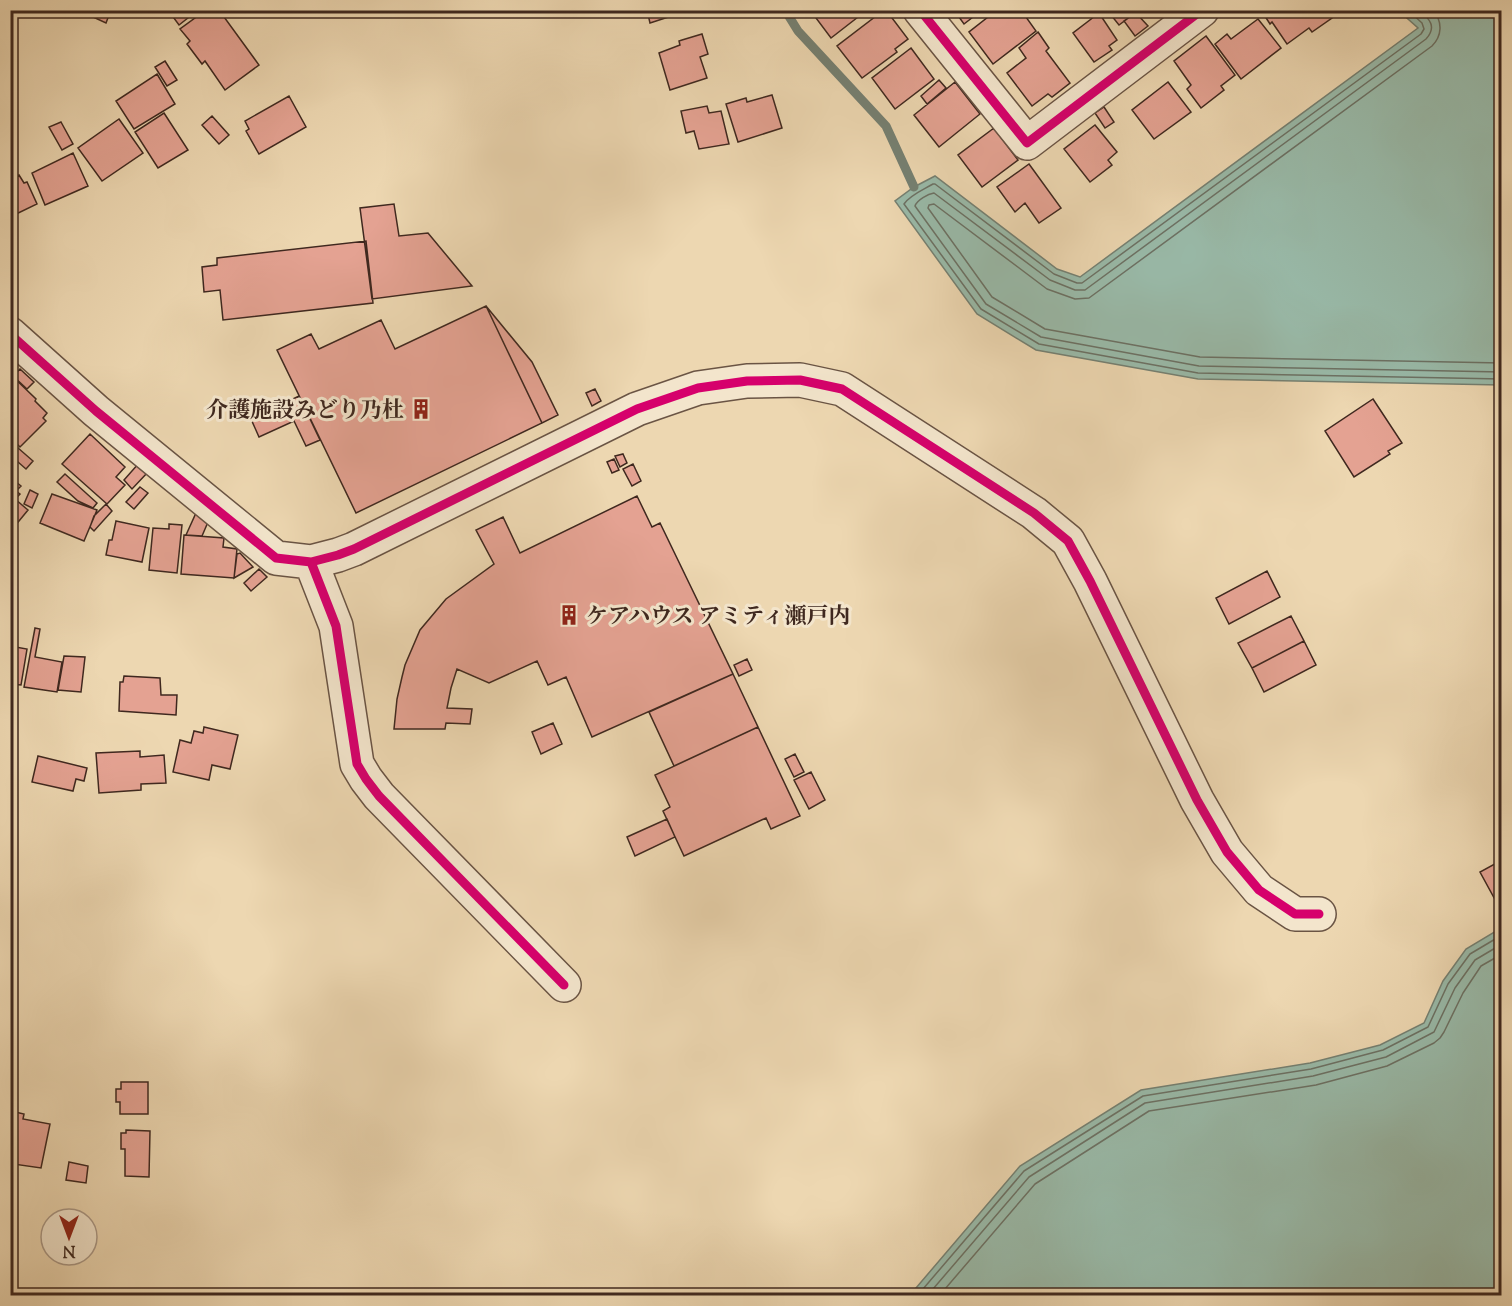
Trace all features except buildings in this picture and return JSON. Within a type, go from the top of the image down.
[{"type":"street","points":[[920,10],[1028,143],[1202,10]]},
{"type":"street","points":[[10,334],[96,411],[276,558],[311,562],[354,549],[637,409],[698,388],[747,381],[800,380],[842,389],[1034,513],[1068,541],[1090,581],[1197,800],[1227,852],[1259,890],[1295,914],[1319,914]]},
{"type":"street","points":[[311,562],[336,626],[357,764],[379,796],[564,985]]},
{"type":"water","points":[[1399,11],[1501,11],[1501,385],[1198,379],[1036,350],[977,314],[895,201],[914,187],[935,176],[1057,269],[1080,277],[1418,28]]},
{"type":"water","points":[[1501,928],[1501,1295],[910,1295],[1020,1166],[1141,1090],[1310,1063],[1380,1045],[1424,1023],[1443,981],[1466,949]]},
{"type":"waterway","points":[[785,10],[798,31],[886,126],[914,187]]},
{"type":"cycle path","points":[[920,10],[1027,143],[1202,10]]},
{"type":"cycle path","points":[[10,334],[96,411],[276,558],[311,562],[354,549],[637,409],[698,388],[747,381],[800,380],[842,389],[1034,513],[1068,541],[1090,581],[1197,800],[1227,852],[1259,890],[1295,914],[1319,914]]},
{"type":"cycle path","points":[[311,562],[336,626],[357,764],[379,796],[564,985]]},
{"type":"place","name":"介護施設みどり乃杜","points":[[421,409]]},
{"type":"place","name":"ケアハウス アミティ瀬戸内","points":[[569,615]]}]
